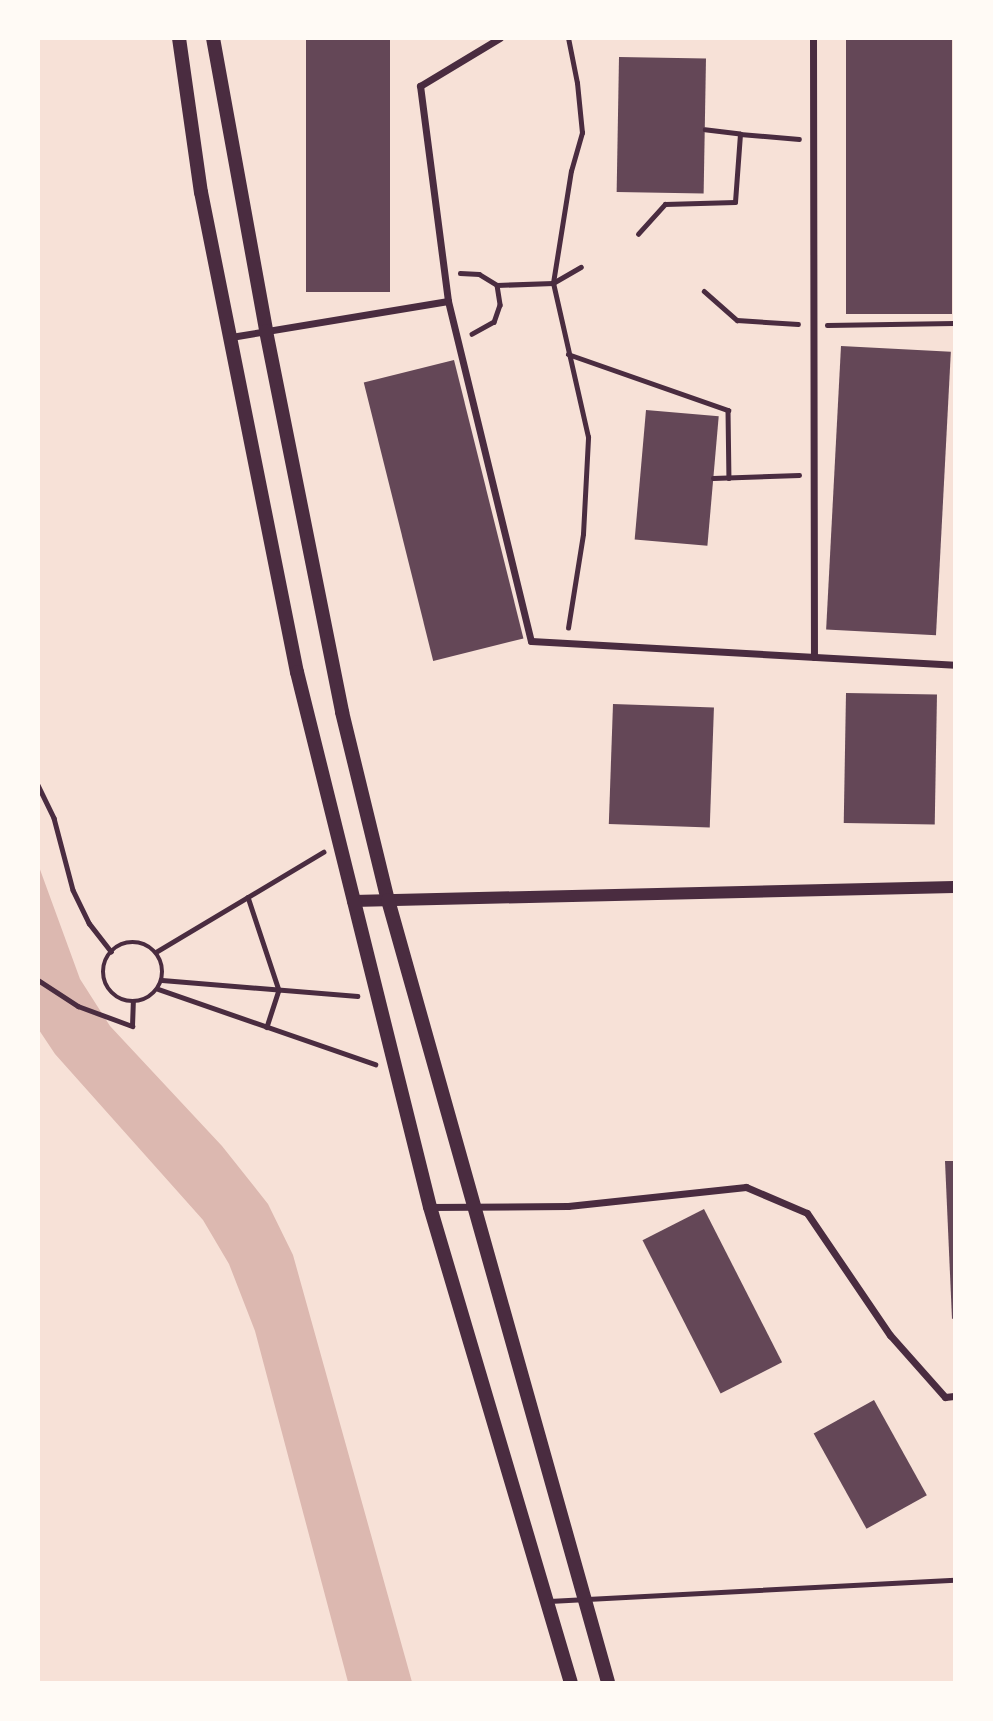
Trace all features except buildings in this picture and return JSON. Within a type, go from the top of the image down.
[{"type":"main road","points":[[179,38],[201,192],[297,672],[430,1207],[571,1682]]},
{"type":"main road","points":[[213,38],[266,331],[342,712],[388,900],[608,1682]]},
{"type":"street","points":[[500,38],[420,86],[443,273],[455,340],[530,641],[954,665]]},
{"type":"street","points":[[813,38],[814,657]]},
{"type":"street","points":[[231,337],[448,301]]},
{"type":"street","points":[[353,901],[954,887]]},
{"type":"street","points":[[430,1207],[475,1209],[568,1206],[746,1187],[807,1213],[890,1335],[945,1397],[954,1396]]},
{"type":"lane","points":[[549,1601],[954,1580]]},
{"type":"path","points":[[566,643],[583,534],[589,437],[553,283],[571,171],[582,133],[568,38]]},
{"type":"path","points":[[705,130],[813,140]]},
{"type":"path","points":[[638,234],[665,204],[735,202],[740,134]]},
{"type":"path","points":[[443,273],[479,274],[497,285],[553,283],[581,267]]},
{"type":"path","points":[[455,340],[480,332],[494,322],[500,305],[497,285]]},
{"type":"path","points":[[704,291],[737,320],[813,325],[954,323]]},
{"type":"path","points":[[568,354],[728,410],[729,478]]},
{"type":"path","points":[[713,478],[813,474]]},
{"type":"path","points":[[38,785],[54,818],[73,890],[89,923],[111,951]]},
{"type":"path","points":[[156,952],[339,842]]},
{"type":"path","points":[[248,897],[279,990],[267,1027]]},
{"type":"path","points":[[129,941],[149,945],[156,952],[162,961],[162,980],[151,997],[133,1002],[123,1001],[108,989],[103,970],[111,951],[129,941]]},
{"type":"path","points":[[38,980],[78,1006],[132,1026],[133,1002]]},
{"type":"path","points":[[162,980],[377,997]]},
{"type":"path","points":[[158,989],[396,1072]]},
{"type":"shaded area","points":[[38,864],[80,979],[110,1026],[222,1146],[268,1204],[293,1255],[412,1682],[348,1682],[255,1331],[229,1264],[203,1220],[55,1054],[39,1030]]}]
